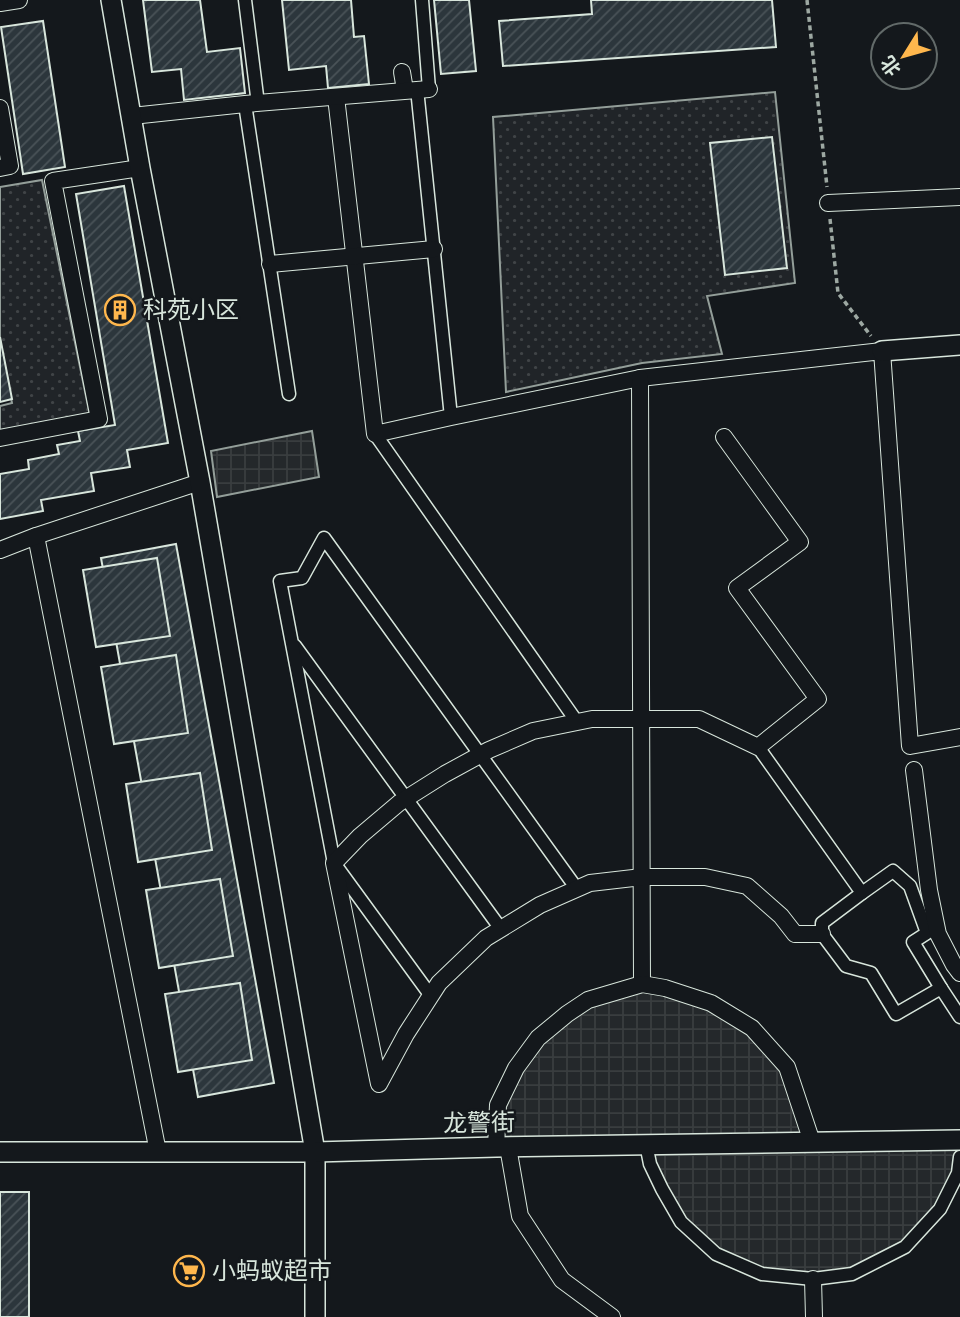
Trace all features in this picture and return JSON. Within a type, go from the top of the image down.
[{"type":"street","points":[[0,3],[19,0]]},
{"type":"street","points":[[111,0],[200,482],[315,1152],[315,1317]]},
{"type":"street","points":[[245,0],[252,104],[270,264],[289,394]]},
{"type":"street","points":[[422,0],[417,90],[451,417]]},
{"type":"street","points":[[402,72],[417,90]]},
{"type":"street","points":[[132,116],[417,90]]},
{"type":"street","points":[[336,97],[375,434],[577,722]]},
{"type":"street","points":[[0,108],[10,166],[0,168]]},
{"type":"street","points":[[0,438],[99,419],[53,181],[141,168]]},
{"type":"street","points":[[828,203],[960,197]]},
{"type":"street","points":[[270,264],[433,250]]},
{"type":"street","points":[[375,434],[640,378],[960,345]]},
{"type":"street","points":[[883,351],[910,746],[960,737]]},
{"type":"street","points":[[640,378],[642,984]]},
{"type":"street","points":[[724,437],[800,542],[737,588],[818,699],[758,747]]},
{"type":"street","points":[[0,550],[200,482]]},
{"type":"street","points":[[36,536],[158,1152]]},
{"type":"street","points":[[577,889],[324,538],[302,578],[280,581],[379,1084],[406,1034],[439,983],[448,974],[486,938],[540,905],[577,889],[590,883],[642,877],[705,877],[747,886],[781,916],[795,934],[822,934]]},
{"type":"street","points":[[292,642],[501,929]]},
{"type":"street","points":[[334,863],[360,836],[406,798],[480,755],[533,731],[592,719],[699,719],[758,747],[862,893]]},
{"type":"street","points":[[914,770],[929,890],[938,934],[960,973]]},
{"type":"street","points":[[334,863],[431,996]]},
{"type":"street","points":[[941,988],[896,1014],[871,973],[846,966],[822,934],[822,923],[894,871],[910,886],[927,933],[913,942],[960,1017]]},
{"type":"street","points":[[612,1317],[562,1280],[520,1216],[502,1147],[498,1105],[516,1068],[538,1038],[566,1014],[588,1000],[642,984],[712,1003],[752,1028],[787,1067],[812,1142]]},
{"type":"street","name":"龙警街","points":[[0,1152],[315,1152],[960,1140]]},
{"type":"street","points":[[646,1144],[650,1164],[681,1222],[716,1254],[762,1274],[813,1279],[852,1274],[905,1247],[940,1209],[958,1173],[960,1157]]},
{"type":"street","points":[[813,1279],[814,1317]]},
{"type":"path","points":[[807,0],[838,293],[883,351]]},
{"type":"shaded area","points":[[775,92],[795,283],[707,296],[722,354],[642,363],[506,392],[493,117]]},
{"type":"shaded area","points":[[42,180],[90,416],[0,434],[0,406],[12,403],[0,340],[0,187]]},
{"type":"shaded area","points":[[312,431],[319,477],[217,497],[211,451]]},
{"type":"shaded area","points":[[665,988],[752,1028],[789,1072],[812,1142],[960,1140],[960,1157],[940,1209],[905,1247],[852,1274],[762,1274],[716,1254],[681,1222],[646,1144],[496,1147],[498,1105],[516,1068],[588,1000]]},
{"type":"building","points":[[143,0],[200,0],[207,52],[240,48],[245,93],[184,100],[181,69],[152,72]]},
{"type":"building","points":[[282,0],[351,0],[354,37],[364,36],[369,84],[328,88],[326,66],[289,70]]},
{"type":"building","points":[[434,0],[469,0],[476,71],[441,74]]},
{"type":"building","points":[[591,0],[772,0],[776,47],[503,66],[499,21],[592,14]]},
{"type":"building","points":[[43,21],[65,167],[23,174],[1,27]]},
{"type":"building","points":[[772,137],[787,268],[725,275],[710,143]]},
{"type":"building","name":"科苑小区","points":[[124,186],[168,443],[127,450],[130,467],[91,473],[94,491],[41,500],[43,511],[0,519],[0,474],[29,469],[28,460],[59,454],[57,445],[80,441],[78,431],[115,425],[76,194]]},
{"type":"building","points":[[0,337],[12,399],[0,402]]},
{"type":"building","points":[[176,544],[274,1083],[198,1097],[101,558]]},
{"type":"building","points":[[157,558],[170,636],[96,647],[83,570]]},
{"type":"building","points":[[176,655],[188,733],[114,744],[101,667]]},
{"type":"building","points":[[200,773],[212,850],[138,862],[126,784]]},
{"type":"building","points":[[220,879],[233,956],[159,968],[146,890]]},
{"type":"building","points":[[240,983],[252,1060],[178,1072],[165,994]]},
{"type":"building","points":[[0,1192],[29,1192],[29,1317],[0,1317]]},
{"type":"place","name":"科苑小区","points":[[120,310]]},
{"type":"place","name":"小蚂蚁超市","points":[[189,1271]]}]
